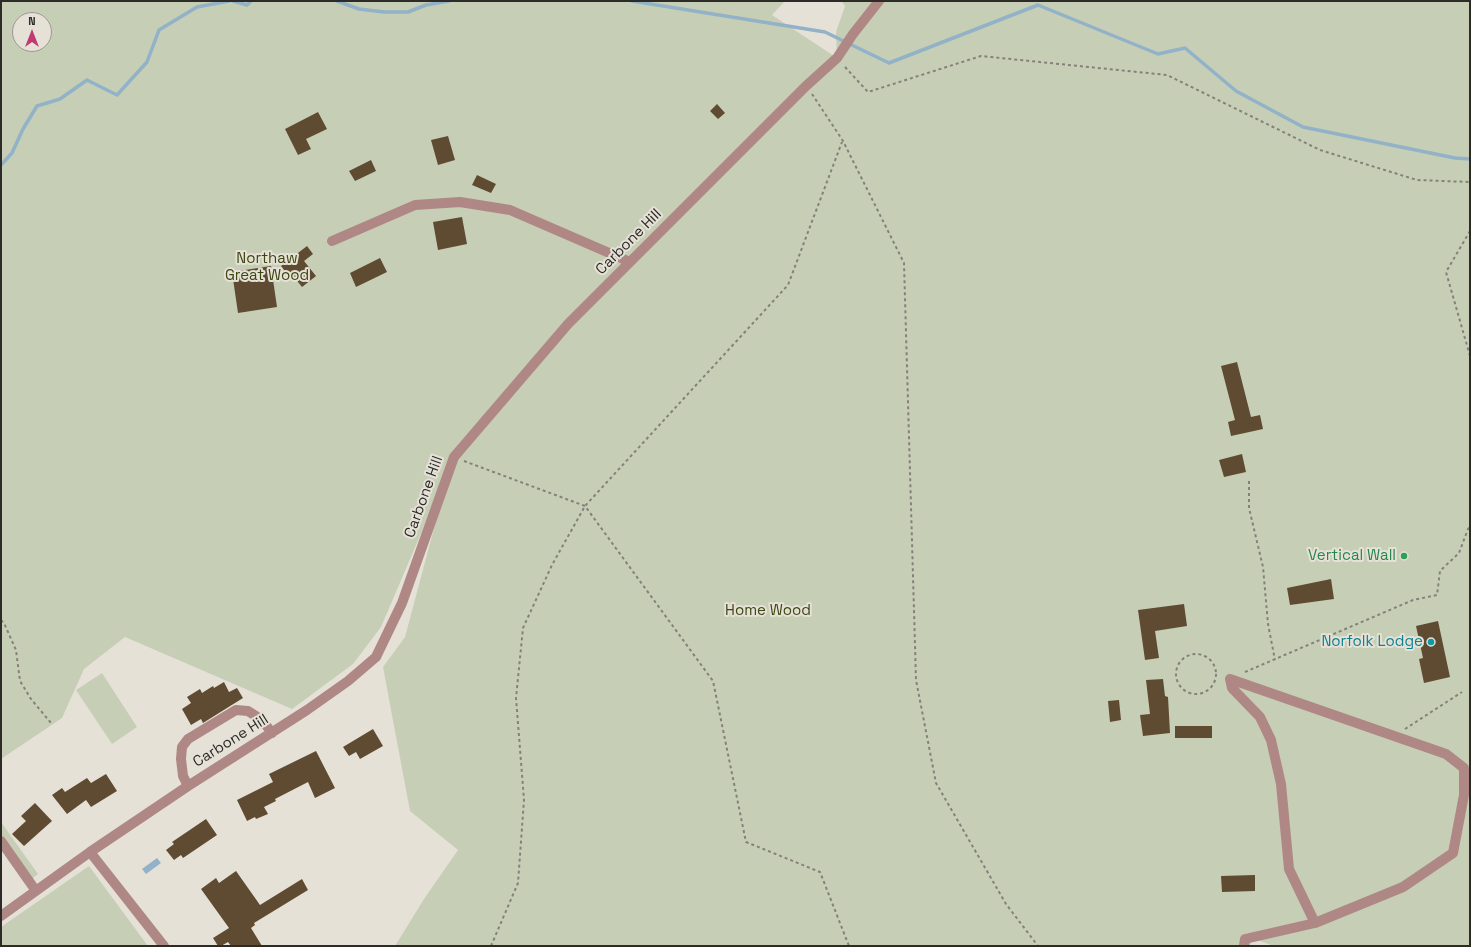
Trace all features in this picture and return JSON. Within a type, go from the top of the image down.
[{"type":"street","name":"Carbone Hill","points":[[1,916],[90,852],[188,786],[307,710],[348,681],[376,657],[402,604],[454,457],[568,324],[806,86],[840,54],[853,34],[879,1]]},
{"type":"street","points":[[332,241],[415,205],[460,202],[510,210],[630,262]]},
{"type":"street","points":[[1230,679],[1446,754],[1464,768],[1464,795],[1453,854],[1403,887],[1315,923],[1245,939],[1244,946]]},
{"type":"street","points":[[1230,679],[1232,688],[1260,716],[1271,740],[1281,784],[1289,869],[1315,923]]},
{"type":"street","points":[[188,786],[183,776],[181,759],[182,747],[188,739],[236,710],[248,711],[262,720],[272,733]]},
{"type":"street","points":[[1,841],[36,891]]},
{"type":"street","points":[[90,852],[164,946]]},
{"type":"path","points":[[840,54],[868,92],[981,56],[1167,75],[1320,150],[1417,180],[1470,182]]},
{"type":"path","points":[[806,86],[842,141],[904,263],[916,680],[936,783],[1006,904],[1038,946]]},
{"type":"path","points":[[491,946],[518,883],[524,800],[516,698],[523,628],[552,565],[585,506],[788,285],[842,141]]},
{"type":"path","points":[[1470,231],[1446,272],[1470,356]]},
{"type":"path","points":[[454,457],[585,506],[713,681],[746,842],[820,872],[849,946]]},
{"type":"path","points":[[1249,482],[1249,508],[1262,567],[1268,624],[1275,660]]},
{"type":"path","points":[[1216,679],[1230,679],[1412,600],[1437,595],[1440,571],[1460,553],[1468,528],[1470,527]]},
{"type":"path","points":[[1,620],[4,623],[16,650],[20,681],[31,699],[51,723]]},
{"type":"path","points":[[1192,654],[1201,655],[1212,662],[1215,668],[1216,679],[1206,692],[1191,694],[1181,688],[1177,682],[1175,672],[1182,659],[1192,654]]},
{"type":"path","points":[[1393,736],[1462,692]]},
{"type":"green space","points":[[1,1],[785,1],[772,15],[837,58],[836,32],[845,6],[841,1],[1470,1],[1470,946],[1274,946],[1254,939],[1249,946],[395,946],[424,899],[458,850],[410,811],[383,667],[405,637],[452,461],[381,627],[353,664],[292,709],[125,637],[84,669],[62,718],[1,759]]},
{"type":"green space","points":[[102,673],[137,727],[112,744],[76,690]]},
{"type":"green space","points":[[1,822],[38,874],[25,884],[1,850]]},
{"type":"green space","points":[[89,866],[148,946],[1,946],[1,927]]},
{"type":"water","points":[[157,858],[161,863],[146,874],[142,869]]},
{"type":"building","points":[[717,104],[725,113],[718,119],[710,111]]},
{"type":"building","points":[[318,112],[327,129],[306,139],[311,149],[298,155],[285,129]]},
{"type":"building","points":[[448,136],[455,160],[438,165],[431,140]]},
{"type":"building","points":[[371,160],[376,171],[355,181],[349,171]]},
{"type":"building","points":[[477,175],[496,184],[491,193],[472,185]]},
{"type":"building","points":[[462,217],[467,244],[438,250],[433,222]]},
{"type":"building","points":[[307,246],[313,254],[304,261],[316,276],[302,287],[290,272],[287,274],[281,266]]},
{"type":"building","points":[[380,258],[387,272],[356,287],[350,273]]},
{"type":"building","points":[[271,266],[277,307],[238,313],[232,272]]},
{"type":"building","points":[[1237,362],[1251,417],[1260,415],[1263,429],[1231,436],[1228,422],[1235,420],[1221,366]]},
{"type":"building","points":[[1242,454],[1246,472],[1224,477],[1219,460]]},
{"type":"building","points":[[1331,579],[1334,599],[1290,605],[1287,588]]},
{"type":"building","points":[[1184,604],[1187,626],[1155,631],[1159,658],[1145,660],[1138,610]]},
{"type":"building","name":"Norfolk Lodge","points":[[1438,621],[1450,677],[1424,683],[1419,659],[1423,658],[1416,626]]},
{"type":"building","points":[[1163,679],[1165,696],[1168,697],[1170,733],[1143,736],[1140,715],[1150,714],[1146,680]]},
{"type":"building","points":[[224,682],[229,692],[237,688],[243,698],[203,723],[201,719],[191,725],[182,709],[191,703],[187,697],[200,689],[202,693],[213,686],[214,688]]},
{"type":"building","points":[[1119,700],[1121,720],[1110,722],[1108,701]]},
{"type":"building","points":[[1175,726],[1212,726],[1212,738],[1175,738]]},
{"type":"building","points":[[373,729],[383,746],[360,759],[356,752],[349,756],[343,747]]},
{"type":"building","points":[[316,751],[335,788],[315,798],[308,782],[275,799],[276,801],[264,807],[268,814],[256,819],[255,817],[247,821],[237,800],[273,782],[269,774]]},
{"type":"building","points":[[106,774],[117,791],[91,807],[86,800],[67,814],[52,795],[62,788],[65,792],[87,778],[91,783]]},
{"type":"building","points":[[35,803],[52,821],[24,846],[12,834],[26,821],[21,816]]},
{"type":"building","points":[[206,819],[217,835],[183,858],[181,855],[174,860],[166,850],[174,844],[172,842]]},
{"type":"building","points":[[236,871],[260,905],[302,879],[308,890],[254,923],[255,925],[251,928],[262,946],[231,946],[228,942],[218,946],[213,938],[229,928],[201,889],[216,878],[219,883]]},
{"type":"building","points":[[1255,875],[1255,891],[1222,892],[1221,876]]},
{"type":"waterway","points":[[1,165],[12,153],[23,129],[37,106],[60,99],[87,80],[117,95],[147,62],[159,30],[197,7],[229,1]]},
{"type":"waterway","points":[[233,1],[247,5],[251,1]]},
{"type":"waterway","points":[[337,1],[359,9],[384,12],[408,12],[426,5],[449,1]]},
{"type":"waterway","points":[[632,1],[825,32],[889,63],[1038,5],[1158,54],[1185,48],[1236,91],[1303,127],[1455,158],[1470,159]]},
{"type":"place","name":"Vertical Wall","points":[[1404,556]]},
{"type":"place","name":"Norfolk Lodge","points":[[1431,642]]},
{"type":"park label","name":"Northaw Great Wood","points":[[267,268]]},
{"type":"park label","name":"Home Wood","points":[[768,611]]}]
